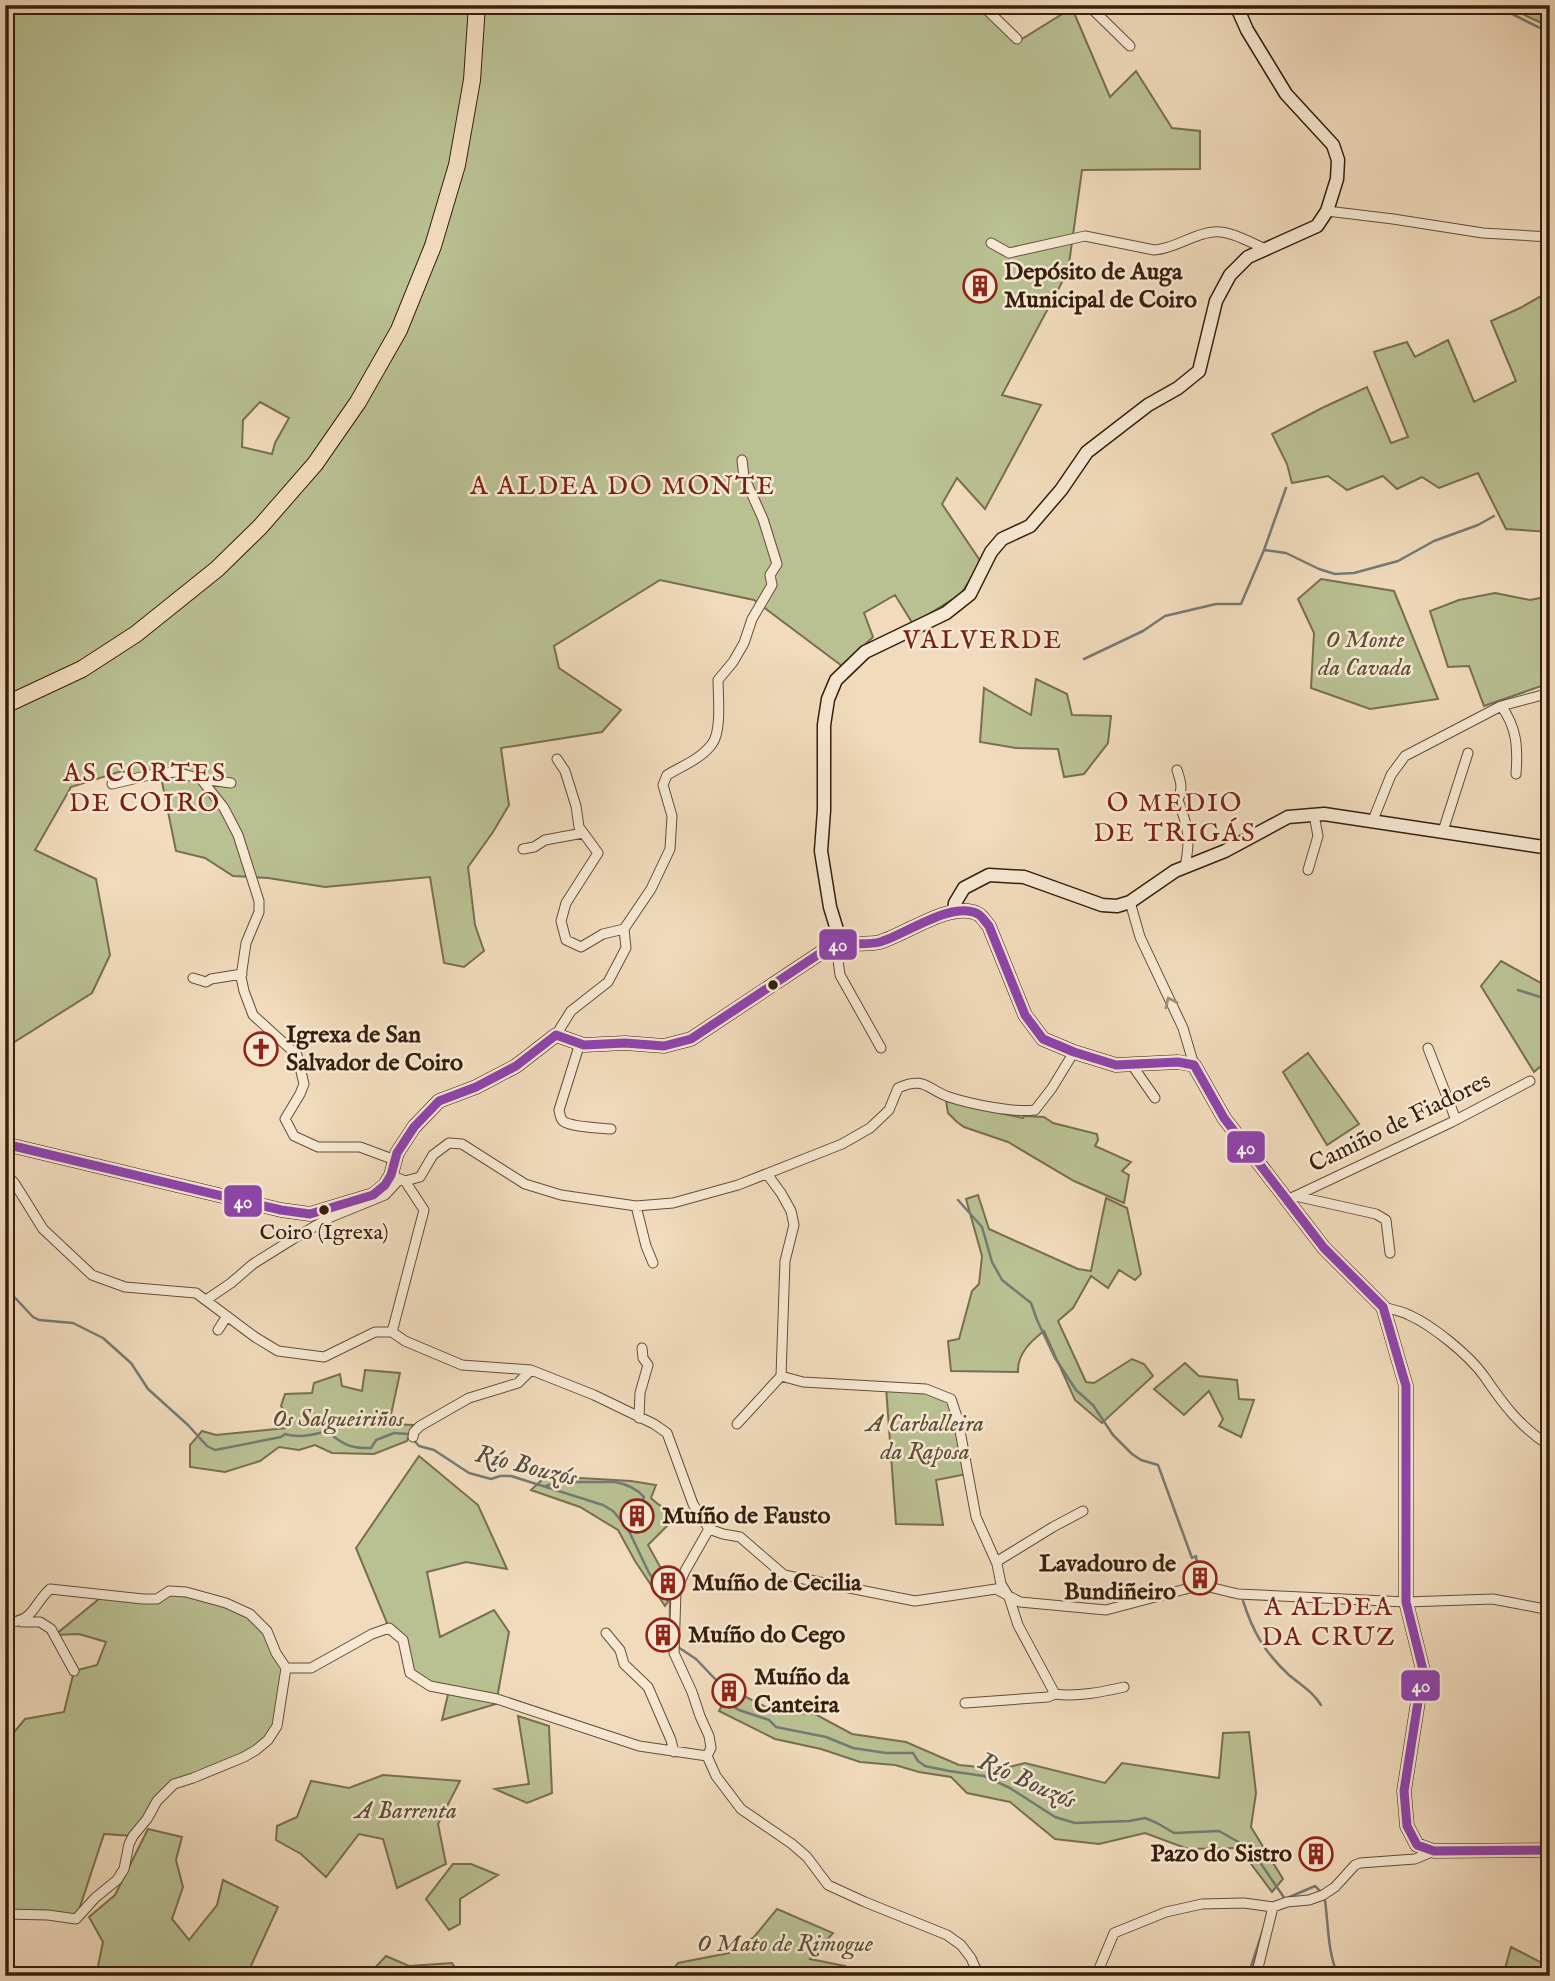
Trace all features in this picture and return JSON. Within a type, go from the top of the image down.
[{"type":"highway","points":[[5,705],[104,655],[136,634],[217,569],[260,527],[316,464],[358,402],[399,330],[436,234],[457,165],[472,80],[477,5]]},
{"type":"street","points":[[982,5],[1017,39]]},
{"type":"street","points":[[1088,5],[1130,46]]},
{"type":"street","points":[[881,1048],[840,975],[839,944],[821,851],[824,725],[828,699],[836,680],[864,652],[946,613],[970,594],[991,552],[1002,539],[1030,526],[1061,490],[1087,452],[1147,405],[1178,388],[1199,371],[1216,301],[1230,275],[1248,257],[1317,226],[1327,211],[1337,178],[1338,160],[1334,145],[1286,94],[1247,30],[1236,5]]},
{"type":"street","points":[[1327,211],[1483,233],[1550,237]]},
{"type":"street","points":[[991,243],[1009,253],[1085,236],[1154,250],[1214,232],[1224,233],[1266,249]]},
{"type":"street","points":[[392,1332],[424,1210],[398,1178],[395,1160],[397,1153],[414,1127],[439,1101],[476,1087],[516,1066],[556,1035],[571,1011],[608,982],[626,948],[624,929],[651,888],[670,849],[672,816],[663,785],[667,775],[698,757],[713,743],[717,731],[718,680],[744,643],[752,619],[772,585],[771,575],[778,564],[763,519],[744,477],[743,460]]},
{"type":"street","points":[[1373,820],[1391,775],[1405,756],[1501,706],[1550,693]]},
{"type":"street","points":[[1501,706],[1510,718],[1516,734],[1516,774]]},
{"type":"street","points":[[1443,831],[1468,753]]},
{"type":"street","points":[[557,759],[565,771],[576,806],[579,827],[598,853],[566,903],[561,921],[566,940],[581,947],[603,934],[624,929]]},
{"type":"street","points":[[1177,770],[1182,783],[1178,800],[1189,838],[1185,867]]},
{"type":"street","points":[[111,784],[176,772],[231,783]]},
{"type":"street","points":[[201,779],[224,808],[238,835],[259,901],[259,912],[246,943],[242,974],[244,991],[253,1015],[297,1055],[304,1084],[285,1119],[294,1136],[318,1147],[360,1147],[395,1160]]},
{"type":"street","points":[[954,912],[955,903],[964,888],[989,875],[1024,877],[1102,905],[1117,906],[1130,902],[1175,871],[1225,851],[1288,817],[1324,814],[1550,848]]},
{"type":"street","points":[[1308,870],[1318,836],[1314,815]]},
{"type":"street","points":[[523,849],[534,847],[545,840],[583,833]]},
{"type":"street","points":[[1130,902],[1140,937],[1183,1028],[1194,1065],[1224,1118],[1291,1198],[1324,1248],[1383,1307],[1410,1315],[1450,1341],[1483,1374],[1505,1407],[1536,1437],[1550,1446]]},
{"type":"street","points":[[556,1035],[584,1045],[625,1043],[664,1046],[691,1039],[839,944],[880,942],[914,926],[954,912],[967,911],[979,914],[989,926],[1026,1015],[1042,1039],[1116,1065],[1178,1062],[1194,1065]]},
{"type":"street","points":[[193,978],[206,982],[242,974]]},
{"type":"street","points":[[580,1042],[559,1110],[560,1116],[570,1124],[611,1129]]},
{"type":"street","points":[[1428,1048],[1456,1120]]},
{"type":"street","points":[[5,1144],[295,1214],[310,1214],[348,1204],[373,1195],[398,1178],[420,1177],[433,1155],[449,1143],[462,1144],[525,1184],[561,1195],[636,1206],[673,1203],[738,1185],[842,1144],[870,1128],[889,1110],[898,1088],[910,1082],[930,1086],[947,1096],[965,1101],[1016,1111],[1035,1110],[1074,1052]]},
{"type":"street","points":[[1132,1065],[1156,1098]]},
{"type":"street","name":"Camiño de Fiadores","points":[[1291,1198],[1456,1120],[1530,1081]]},
{"type":"street","points":[[5,1172],[43,1229],[92,1275],[125,1287],[196,1293],[278,1352],[324,1357],[375,1332],[392,1332],[405,1341],[462,1365],[531,1370],[594,1395],[654,1424],[667,1433],[693,1504],[709,1529],[740,1537],[784,1575],[915,1601],[996,1589],[1020,1602],[1106,1610],[1201,1585],[1238,1594],[1406,1602],[1493,1599],[1550,1610]]},
{"type":"street","points":[[737,1424],[781,1377],[785,1261],[794,1225],[791,1211],[766,1174]]},
{"type":"street","points":[[206,1300],[253,1264],[293,1239],[331,1217],[385,1195],[398,1178]]},
{"type":"street","points":[[1291,1198],[1376,1214],[1386,1220],[1391,1253]]},
{"type":"street","points":[[636,1206],[653,1263]]},
{"type":"street","points":[[1383,1307],[1406,1386],[1406,1602],[1423,1670],[1405,1791],[1407,1826],[1417,1845],[1434,1851],[1550,1850]]},
{"type":"street","points":[[218,1329],[227,1316]]},
{"type":"street","points":[[639,1419],[640,1393],[648,1365],[643,1358],[642,1348]]},
{"type":"street","points":[[413,1437],[420,1426],[469,1398],[518,1383],[531,1370]]},
{"type":"street","points":[[781,1377],[803,1382],[926,1389],[951,1399],[958,1420],[976,1517],[996,1562],[1001,1584],[1009,1597],[1018,1625],[1055,1694]]},
{"type":"street","points":[[996,1562],[1083,1511]]},
{"type":"street","points":[[707,1756],[711,1748],[709,1735],[674,1653],[676,1591],[709,1529]]},
{"type":"street","points":[[5,1914],[76,1919],[81,1915],[95,1898],[117,1880],[124,1869],[133,1836],[157,1801],[174,1784],[244,1757],[268,1740],[277,1726],[286,1668],[267,1631],[250,1614],[226,1603],[186,1592],[169,1591],[158,1599],[143,1599],[50,1589],[30,1616],[20,1622]]},
{"type":"street","points":[[5,1623],[40,1622],[51,1629],[74,1671]]},
{"type":"street","points":[[286,1668],[311,1668],[372,1634],[389,1628],[403,1640],[410,1674],[430,1686],[498,1699],[639,1746],[707,1756]]},
{"type":"street","points":[[606,1633],[620,1650],[624,1664],[648,1687],[674,1752]]},
{"type":"street","points":[[965,1703],[1095,1693],[1124,1687]]},
{"type":"street","points":[[707,1756],[716,1776],[741,1809],[792,1843],[807,1857],[828,1885],[947,1935],[961,1945],[971,1958],[979,1976]]},
{"type":"street","points":[[1096,1976],[1114,1933],[1166,1912],[1202,1904],[1244,1903],[1273,1907],[1287,1902],[1309,1900],[1335,1887],[1360,1863],[1415,1859],[1434,1851]]},
{"type":"street","points":[[1256,1976],[1273,1907]]},
{"type":"green space","points":[[5,5],[976,5],[1017,42],[1072,8],[1110,97],[1136,71],[1172,128],[1200,131],[1200,169],[1082,170],[1068,271],[1002,395],[1041,405],[985,509],[957,478],[942,504],[981,562],[961,594],[913,624],[895,595],[864,613],[873,637],[842,666],[754,600],[660,580],[554,646],[559,668],[621,710],[602,732],[501,748],[509,805],[468,867],[475,925],[484,951],[464,967],[444,963],[430,877],[325,887],[268,878],[233,876],[205,858],[176,851],[162,782],[122,771],[71,787],[35,850],[96,879],[110,955],[92,993],[5,1048]],"holes":[[[260,402],[289,418],[272,454],[242,447],[243,420]]]},
{"type":"green space","points":[[1503,5],[1550,5],[1550,27]]},
{"type":"green space","points":[[1550,291],[1550,532],[1506,529],[1478,473],[1439,488],[1422,477],[1397,489],[1383,476],[1347,490],[1328,476],[1292,483],[1287,464],[1272,434],[1367,387],[1391,443],[1408,437],[1374,352],[1407,342],[1415,357],[1448,340],[1474,402],[1516,381],[1491,321]]},
{"type":"green space","name":"O Monte da Cavada","points":[[1321,579],[1394,591],[1438,699],[1370,709],[1311,688],[1314,633],[1298,599]]},
{"type":"green space","points":[[1495,593],[1530,600],[1550,596],[1550,683],[1484,706],[1469,666],[1448,667],[1430,611],[1459,600]]},
{"type":"green space","points":[[1036,679],[1067,694],[1072,715],[1111,716],[1108,743],[1084,774],[1064,777],[1058,749],[1016,748],[980,742],[984,688],[1031,715]]},
{"type":"green space","points":[[1501,961],[1550,988],[1550,1058],[1534,1072],[1481,986]]},
{"type":"green space","points":[[1308,1053],[1359,1124],[1327,1145],[1283,1072]]},
{"type":"green space","points":[[946,1101],[1023,1118],[1044,1117],[1053,1123],[1097,1134],[1095,1146],[1131,1162],[1122,1171],[1129,1175],[1124,1203],[1074,1181],[1008,1142],[964,1127],[948,1113]]},
{"type":"green space","points":[[978,1195],[989,1229],[1078,1269],[1091,1271],[1106,1198],[1127,1208],[1141,1274],[1135,1280],[1119,1270],[1108,1288],[1091,1276],[1073,1308],[1058,1321],[1086,1382],[1094,1383],[1132,1359],[1144,1364],[1153,1376],[1102,1423],[1075,1400],[1044,1331],[1022,1354],[1018,1372],[951,1371],[948,1341],[959,1339],[972,1291],[979,1284],[982,1256],[966,1199]]},
{"type":"green space","points":[[1185,1363],[1199,1376],[1237,1380],[1239,1399],[1254,1400],[1241,1437],[1219,1426],[1223,1419],[1209,1391],[1184,1415],[1154,1389]]},
{"type":"green space","name":"Os Salgueiriños","points":[[365,1370],[400,1373],[389,1424],[413,1425],[407,1441],[374,1454],[332,1453],[315,1445],[299,1450],[279,1447],[260,1461],[225,1472],[190,1467],[190,1445],[202,1431],[216,1435],[286,1428],[290,1421],[281,1406],[285,1394],[312,1393],[314,1383],[340,1374],[342,1386],[362,1391]]},
{"type":"green space","name":"A Carballeira da Raposa","points":[[886,1387],[926,1389],[951,1399],[967,1474],[936,1480],[943,1525],[896,1524]]},
{"type":"green space","points":[[419,1456],[478,1505],[507,1569],[466,1562],[427,1572],[440,1637],[494,1610],[509,1632],[496,1704],[442,1720],[449,1690],[410,1673],[403,1640],[389,1628],[356,1548]]},
{"type":"green space","points":[[546,1476],[656,1485],[651,1498],[662,1506],[678,1512],[697,1510],[700,1515],[686,1519],[670,1517],[673,1520],[648,1545],[674,1592],[665,1606],[618,1530],[580,1507],[531,1490]]},
{"type":"green space","points":[[169,1591],[250,1614],[267,1631],[286,1668],[277,1726],[256,1750],[174,1784],[133,1836],[104,1834],[76,1919],[5,1915],[5,1743],[25,1719],[64,1712],[74,1671],[97,1665],[106,1642],[79,1634],[55,1635],[105,1594],[143,1599]]},
{"type":"green space","points":[[730,1689],[776,1712],[815,1714],[852,1734],[906,1742],[959,1765],[1000,1769],[1025,1763],[1105,1783],[1122,1763],[1219,1778],[1223,1733],[1249,1732],[1256,1793],[1251,1827],[1283,1879],[1272,1892],[1239,1848],[1188,1849],[1145,1833],[1099,1844],[1055,1839],[1010,1802],[967,1793],[951,1777],[895,1765],[860,1762],[821,1749],[775,1739],[719,1711]]},
{"type":"green space","points":[[518,1716],[549,1726],[552,1793],[527,1803],[495,1789],[529,1784]]},
{"type":"green space","name":"A Barrenta","points":[[383,1775],[460,1781],[438,1824],[446,1864],[397,1888],[383,1839],[359,1834],[326,1877],[301,1854],[276,1840],[277,1826],[297,1817],[311,1781],[349,1788]]},
{"type":"green space","points":[[148,1829],[182,1837],[176,1860],[183,1887],[172,1919],[189,1940],[217,1905],[223,1880],[278,1907],[249,1970],[249,1976],[96,1976],[103,1942],[89,1917],[115,1895]]},
{"type":"green space","points":[[453,1864],[471,1864],[498,1875],[460,1899],[460,1924],[449,1930],[426,1899]]},
{"type":"green space","name":"O Mato de Rimogue","points":[[777,1909],[833,1933],[810,1959],[845,1966],[843,1976],[669,1976],[678,1963],[729,1953],[754,1937]]},
{"type":"green space","points":[[1511,1947],[1550,1967],[1550,1976],[1503,1976]]},
{"type":"green space","points":[[386,1956],[409,1966],[452,1963],[461,1976],[368,1975]]},
{"type":"waterway","points":[[1494,5],[1550,33]]},
{"type":"waterway","points":[[1264,550],[1286,488]]},
{"type":"waterway","points":[[1084,659],[1143,631],[1165,616],[1216,604],[1241,604],[1264,550],[1286,553],[1335,574],[1354,573],[1398,561],[1434,541],[1478,525],[1494,516]]},
{"type":"waterway","points":[[1518,990],[1550,1000]]},
{"type":"waterway","points":[[958,1200],[982,1227],[992,1262],[1002,1280],[1031,1303],[1055,1358],[1076,1390],[1093,1405],[1113,1435],[1132,1454],[1158,1465],[1192,1558],[1196,1556],[1198,1574],[1208,1582]]},
{"type":"waterway","name":"Río Bouzós","points":[[5,1287],[33,1317],[73,1323],[103,1338],[131,1363],[148,1389],[207,1446],[215,1450],[285,1434],[306,1436],[326,1431],[347,1445],[371,1448],[376,1440],[394,1433],[408,1434],[419,1446],[434,1450],[469,1473],[491,1479],[511,1476],[603,1505],[613,1511],[628,1529],[649,1573],[670,1603],[670,1627]]},
{"type":"waterway","points":[[546,1486],[557,1482],[615,1482],[627,1485],[644,1497],[639,1509]]},
{"type":"waterway","points":[[630,1533],[636,1520]]},
{"type":"waterway","points":[[1243,1601],[1251,1623],[1267,1650],[1321,1705]]},
{"type":"waterway","name":"Río Bouzós","points":[[678,1647],[696,1659],[717,1681],[727,1703],[769,1720],[776,1727],[826,1737],[853,1748],[886,1753],[913,1753],[925,1766],[984,1776],[1010,1788],[1055,1817],[1075,1823],[1145,1818],[1174,1833],[1219,1831],[1251,1849],[1285,1899],[1315,1886],[1321,1892]]},
{"type":"waterway","points":[[1325,1900],[1331,1950],[1339,1976]]},
{"type":"waterway","name":"Río Bouzós","points":[[1248,1976],[1263,1930]]},
{"type":"transit line","name":"40","points":[[5,1144],[281,1210],[310,1214],[373,1195],[385,1185],[391,1175],[397,1153],[414,1127],[439,1101],[476,1087],[516,1066],[556,1035],[584,1045],[625,1043],[664,1046],[691,1039],[831,946],[880,942],[955,911],[978,914],[989,926],[1025,1015],[1043,1039],[1116,1065],[1178,1062],[1194,1065],[1224,1118],[1324,1248],[1383,1307],[1406,1386],[1406,1602],[1423,1670],[1404,1791],[1407,1826],[1417,1845],[1434,1851],[1550,1850]]},
{"type":"place","name":"Depósito de Auga Municipal de Coiro","points":[[980,286]]},
{"type":"place","name":"Igrexa de San Salvador de Coiro","points":[[261,1049]]},
{"type":"place","name":"Coiro (Igrexa)","points":[[324,1210]]},
{"type":"place","name":"Muíño de Fausto","points":[[637,1516]]},
{"type":"place","name":"Lavadouro de Bundiñeiro","points":[[1200,1578]]},
{"type":"place","name":"Muíño de Cecilia","points":[[668,1583]]},
{"type":"place","name":"Muíño do Cego","points":[[663,1635]]},
{"type":"place","name":"Muíño da Canteira","points":[[729,1691]]},
{"type":"place","name":"Pazo do Sistro","points":[[1316,1854]]},
{"type":"district","name":"A ALDEA DO MONTE","points":[[623,486]]},
{"type":"district","name":"VALVERDE","points":[[983,640]]},
{"type":"district","name":"AS CORTES DE COIRO","points":[[145,788]]},
{"type":"district","name":"O MEDIO DE TRIGÁS","points":[[1175,818]]},
{"type":"district","name":"A ALDEA DA CRUZ","points":[[1329,1622]]}]
